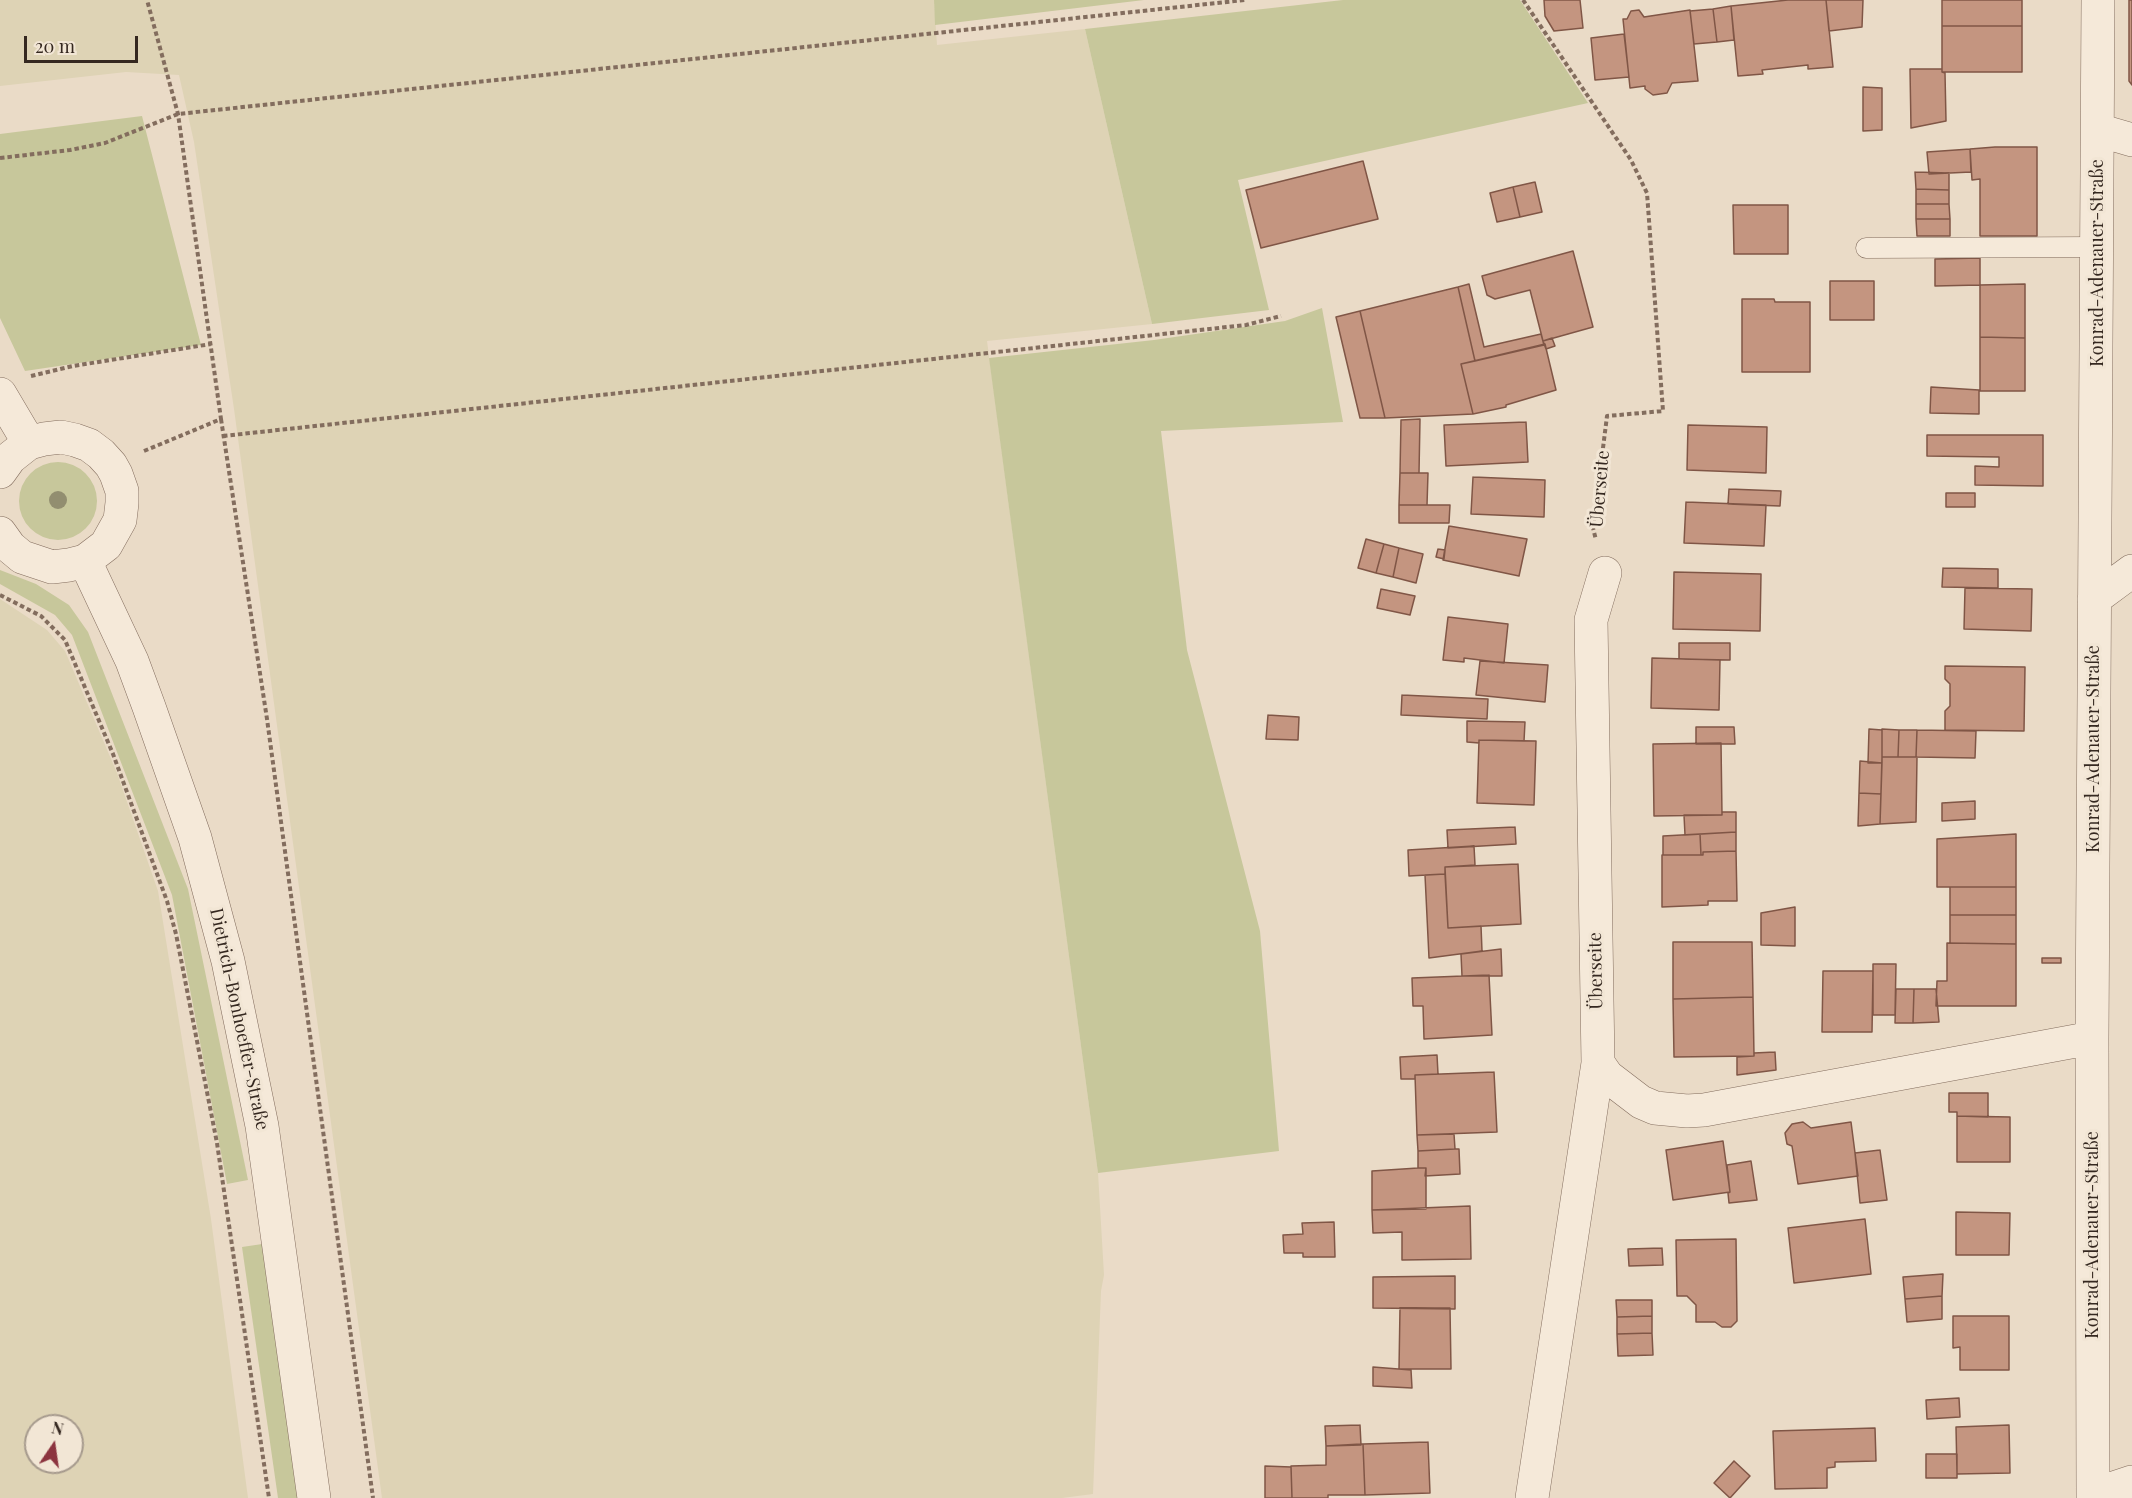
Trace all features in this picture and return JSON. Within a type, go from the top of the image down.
[{"type":"street","name":"Konrad-Adenauer-Straße","points":[[2093,1497],[2092,1038],[2098,0]]},
{"type":"street","points":[[2098,130],[2132,140]]},
{"type":"street","points":[[10,387],[29,443]]},
{"type":"street","points":[[0,472],[10,458],[29,443],[61,437],[89,445],[101,454],[111,465],[122,491],[120,520],[106,546],[85,561],[52,567],[37,563],[22,557],[10,547],[0,533]]},
{"type":"street","name":"Dietrich-Bonhoeffer-Straße","points":[[85,561],[127,651],[153,718],[195,838],[228,961],[262,1126],[314,1498]]},
{"type":"street","points":[[2094,599],[2132,571]]},
{"type":"street","name":"Überseite","points":[[1532,1498],[1598,1063],[1591,620],[1605,573]]},
{"type":"street","points":[[1598,1063],[1616,1084],[1641,1102],[1663,1109],[1687,1111],[1704,1110],[2092,1038]]},
{"type":"street","points":[[2093,1497],[2132,1482]]},
{"type":"lane","points":[[1866,248],[2098,247]]},
{"type":"path","points":[[147,0],[178,114],[223,436],[267,718],[373,1498]]},
{"type":"path","points":[[0,158],[70,150],[105,143],[178,114],[1245,0]]},
{"type":"path","name":"Überseite","points":[[1523,0],[1631,160],[1647,193],[1663,411],[1607,416],[1593,528],[1605,573]]},
{"type":"path","points":[[223,436],[1211,329],[1246,325],[1281,316]]},
{"type":"path","points":[[10,387],[63,368],[211,344]]},
{"type":"path","points":[[111,465],[221,418]]},
{"type":"path","points":[[0,595],[41,616],[65,640],[113,754],[167,900],[217,1143],[269,1498]]},
{"type":"shaded area","points":[[0,0],[934,0],[937,45],[1085,29],[1152,324],[987,341],[1098,1173],[1104,1275],[1101,1291],[1093,1494],[1062,1498],[382,1498],[234,409],[194,142],[179,75],[126,72],[0,86]]},
{"type":"shaded area","points":[[0,599],[47,630],[65,651],[117,773],[158,891],[211,1219],[248,1498],[0,1498]]},
{"type":"green space","points":[[934,0],[1144,0],[935,25]]},
{"type":"green space","points":[[1343,0],[1520,0],[1588,103],[1238,180],[1269,310],[1152,324],[1085,29]]},
{"type":"green space","points":[[142,116],[201,345],[25,371],[0,318],[0,134]]},
{"type":"green space","points":[[1322,308],[1343,422],[1161,431],[1187,650],[1260,931],[1279,1151],[1098,1173],[989,358],[1154,340],[1285,321]]},
{"type":"green space","points":[[50,462],[66,462],[80,468],[91,479],[97,493],[97,509],[91,523],[80,534],[66,540],[50,540],[36,534],[25,523],[19,509],[19,493],[25,479],[36,468]]},
{"type":"green space","points":[[0,570],[36,584],[69,605],[88,632],[188,889],[248,1180],[227,1184],[172,895],[72,635],[55,615],[0,584]]},
{"type":"green space","points":[[269,1243],[299,1498],[278,1498],[242,1247]]},
{"type":"building","points":[[1544,0],[1580,0],[1583,28],[1554,31],[1545,16]]},
{"type":"building","points":[[1788,0],[1826,0],[1833,67],[1808,69],[1808,65],[1762,70],[1763,74],[1738,76],[1731,6]]},
{"type":"building","points":[[1826,0],[1863,0],[1862,27],[1829,31]]},
{"type":"building","points":[[1942,0],[2022,0],[2022,26],[1942,26]]},
{"type":"building","points":[[2129,0],[2132,0],[2132,85],[2129,81]]},
{"type":"building","points":[[1731,6],[1734,40],[1717,42],[1713,9]]},
{"type":"building","points":[[1713,9],[1717,42],[1694,44],[1690,11]]},
{"type":"building","points":[[1639,10],[1644,17],[1690,10],[1698,81],[1672,83],[1667,93],[1653,95],[1645,89],[1645,86],[1630,88],[1623,19],[1627,19],[1631,11]]},
{"type":"building","points":[[1942,26],[2022,26],[2022,72],[1942,72]]},
{"type":"building","points":[[1624,34],[1629,77],[1595,80],[1591,38]]},
{"type":"building","points":[[1910,69],[1942,69],[1945,73],[1946,121],[1911,128]]},
{"type":"building","points":[[1863,87],[1882,88],[1882,130],[1863,131]]},
{"type":"building","points":[[2037,147],[2037,236],[1980,236],[1980,179],[1972,180],[1970,149]]},
{"type":"building","points":[[1970,149],[1971,172],[1929,174],[1927,152]]},
{"type":"building","points":[[1363,161],[1378,219],[1261,248],[1246,190]]},
{"type":"building","points":[[1915,172],[1949,173],[1949,190],[1916,189]]},
{"type":"building","points":[[1535,182],[1542,212],[1520,217],[1513,187]]},
{"type":"building","points":[[1513,187],[1520,217],[1497,222],[1490,193]]},
{"type":"building","points":[[1916,189],[1949,190],[1949,204],[1916,204]]},
{"type":"building","points":[[1916,204],[1949,204],[1950,219],[1916,219]]},
{"type":"building","points":[[1733,205],[1788,205],[1788,254],[1734,254]]},
{"type":"building","points":[[1916,219],[1950,219],[1950,236],[1917,236]]},
{"type":"building","points":[[1573,251],[1593,327],[1543,341],[1530,290],[1495,299],[1487,295],[1482,276]]},
{"type":"building","points":[[1980,258],[1980,285],[1935,286],[1935,259]]},
{"type":"building","points":[[1830,281],[1874,281],[1874,320],[1830,320]]},
{"type":"building","points":[[1469,284],[1484,347],[1541,334],[1544,345],[1475,361],[1458,287]]},
{"type":"building","points":[[2025,284],[2025,338],[1980,337],[1980,285]]},
{"type":"building","points":[[1458,287],[1475,361],[1461,364],[1473,414],[1385,418],[1360,311]]},
{"type":"building","points":[[1742,299],[1810,302],[1810,372],[1742,372]]},
{"type":"building","points":[[1360,311],[1385,418],[1360,418],[1336,317]]},
{"type":"building","points":[[1980,337],[2025,338],[2025,391],[1980,391]]},
{"type":"building","points":[[1552,338],[1555,346],[1546,349],[1543,341]]},
{"type":"building","points":[[1545,344],[1556,390],[1506,405],[1506,407],[1473,414],[1461,364]]},
{"type":"building","points":[[1931,387],[1979,390],[1979,414],[1930,413]]},
{"type":"building","points":[[1420,419],[1419,473],[1400,473],[1401,420]]},
{"type":"building","points":[[1526,422],[1528,462],[1446,466],[1444,425]]},
{"type":"building","points":[[1688,425],[1767,427],[1766,473],[1687,470]]},
{"type":"building","points":[[1927,435],[2043,435],[2043,486],[1975,485],[1975,466],[1999,467],[1999,457],[1927,456]]},
{"type":"building","points":[[1400,473],[1428,473],[1427,505],[1399,505]]},
{"type":"building","points":[[1473,477],[1545,480],[1544,517],[1471,514]]},
{"type":"building","points":[[1729,489],[1781,491],[1780,506],[1728,504]]},
{"type":"building","points":[[1946,493],[1975,493],[1975,507],[1946,507]]},
{"type":"building","points":[[1686,502],[1766,505],[1764,546],[1684,543]]},
{"type":"building","points":[[1399,505],[1450,505],[1449,523],[1399,523]]},
{"type":"building","points":[[1449,526],[1527,539],[1519,576],[1443,560]]},
{"type":"building","points":[[1366,539],[1384,544],[1376,573],[1358,568]]},
{"type":"building","points":[[1384,544],[1399,548],[1393,577],[1376,573]]},
{"type":"building","points":[[1399,548],[1423,554],[1416,583],[1393,577]]},
{"type":"building","points":[[1438,549],[1445,550],[1444,559],[1436,557]]},
{"type":"building","points":[[1943,568],[1998,569],[1998,588],[1942,587]]},
{"type":"building","points":[[1674,572],[1761,574],[1760,631],[1673,629]]},
{"type":"building","points":[[1965,588],[2032,589],[2031,631],[1964,629]]},
{"type":"building","points":[[1381,589],[1415,596],[1410,615],[1377,608]]},
{"type":"building","points":[[1448,617],[1508,624],[1504,663],[1464,658],[1464,662],[1443,660]]},
{"type":"building","points":[[1679,643],[1730,643],[1730,660],[1679,659]]},
{"type":"building","points":[[1652,658],[1720,660],[1719,710],[1651,708]]},
{"type":"building","points":[[1480,661],[1548,665],[1545,702],[1476,695]]},
{"type":"building","points":[[1945,666],[2025,667],[2024,731],[1945,730],[1945,711],[1950,706],[1950,684],[1945,679]]},
{"type":"building","points":[[1402,695],[1488,699],[1487,719],[1401,715]]},
{"type":"building","points":[[1268,715],[1299,717],[1298,740],[1266,739]]},
{"type":"building","points":[[1467,721],[1525,722],[1524,741],[1467,742]]},
{"type":"building","points":[[1696,727],[1734,727],[1735,744],[1696,744]]},
{"type":"building","points":[[1869,729],[1882,730],[1882,763],[1868,763]]},
{"type":"building","points":[[1882,729],[1899,730],[1898,757],[1882,757]]},
{"type":"building","points":[[1899,730],[1917,730],[1916,757],[1898,757]]},
{"type":"building","points":[[1917,730],[1976,731],[1975,758],[1916,757]]},
{"type":"building","points":[[1479,740],[1536,741],[1534,805],[1477,803]]},
{"type":"building","points":[[1721,743],[1722,815],[1654,816],[1653,744]]},
{"type":"building","points":[[1882,757],[1917,757],[1916,822],[1880,824]]},
{"type":"building","points":[[1860,761],[1882,763],[1881,794],[1859,793]]},
{"type":"building","points":[[1859,793],[1881,794],[1880,824],[1858,826]]},
{"type":"building","points":[[1975,801],[1975,819],[1942,821],[1942,803]]},
{"type":"building","points":[[1722,812],[1736,812],[1736,832],[1685,835],[1684,815],[1722,815]]},
{"type":"building","points":[[1515,827],[1516,844],[1448,848],[1447,830]]},
{"type":"building","points":[[1736,832],[1736,851],[1703,852],[1701,855],[1700,834]]},
{"type":"building","points":[[1700,834],[1701,855],[1663,855],[1663,836]]},
{"type":"building","points":[[2016,834],[2016,887],[1937,887],[1937,839]]},
{"type":"building","points":[[1474,846],[1475,865],[1445,867],[1445,874],[1409,876],[1408,850]]},
{"type":"building","points":[[1736,851],[1737,901],[1708,901],[1708,905],[1662,907],[1662,855],[1703,855],[1703,852]]},
{"type":"building","points":[[1518,864],[1521,924],[1448,928],[1445,867]]},
{"type":"building","points":[[1445,874],[1448,928],[1481,926],[1482,951],[1429,958],[1425,875]]},
{"type":"building","points":[[1950,887],[2016,887],[2016,915],[1950,915]]},
{"type":"building","points":[[1795,907],[1795,946],[1761,945],[1761,913]]},
{"type":"building","points":[[1950,915],[2016,915],[2016,944],[1950,943]]},
{"type":"building","points":[[1673,942],[1752,942],[1753,997],[1673,999]]},
{"type":"building","points":[[1947,943],[2016,944],[2016,1006],[1936,1006],[1937,981],[1947,981]]},
{"type":"building","points":[[1501,949],[1502,976],[1462,976],[1461,954]]},
{"type":"building","points":[[2042,958],[2061,958],[2061,963],[2042,963]]},
{"type":"building","points":[[1873,964],[1896,964],[1895,1015],[1873,1015]]},
{"type":"building","points":[[1823,971],[1873,971],[1872,1032],[1822,1032]]},
{"type":"building","points":[[1489,975],[1492,1035],[1424,1039],[1423,1006],[1413,1006],[1412,978]]},
{"type":"building","points":[[1896,989],[1914,989],[1913,1023],[1895,1023]]},
{"type":"building","points":[[1914,989],[1936,989],[1939,1022],[1913,1023]]},
{"type":"building","points":[[1753,997],[1754,1056],[1674,1057],[1673,999]]},
{"type":"building","points":[[1775,1052],[1776,1070],[1737,1075],[1737,1057]]},
{"type":"building","points":[[1437,1055],[1438,1074],[1415,1075],[1415,1079],[1401,1079],[1400,1057]]},
{"type":"building","points":[[1494,1072],[1497,1132],[1417,1135],[1415,1075]]},
{"type":"building","points":[[1949,1093],[1988,1093],[1988,1117],[1957,1116],[1957,1112],[1949,1112]]},
{"type":"building","points":[[1957,1116],[2010,1117],[2010,1162],[1957,1162]]},
{"type":"building","points":[[1803,1122],[1811,1128],[1851,1122],[1858,1176],[1798,1184],[1792,1146],[1787,1144],[1785,1133],[1792,1124]]},
{"type":"building","points":[[1454,1134],[1455,1149],[1418,1151],[1417,1135]]},
{"type":"building","points":[[1723,1141],[1730,1192],[1673,1200],[1666,1150]]},
{"type":"building","points":[[1459,1149],[1460,1174],[1425,1176],[1426,1168],[1418,1168],[1418,1151]]},
{"type":"building","points":[[1880,1150],[1887,1200],[1860,1203],[1855,1153]]},
{"type":"building","points":[[1751,1161],[1757,1200],[1729,1203],[1727,1165]]},
{"type":"building","points":[[1426,1168],[1426,1209],[1372,1210],[1372,1171]]},
{"type":"building","points":[[1470,1206],[1471,1259],[1402,1260],[1402,1232],[1373,1233],[1372,1210]]},
{"type":"building","points":[[1956,1212],[2010,1213],[2009,1255],[1956,1255]]},
{"type":"building","points":[[1865,1219],[1871,1274],[1794,1283],[1788,1228]]},
{"type":"building","points":[[1334,1222],[1335,1257],[1303,1257],[1303,1253],[1284,1253],[1283,1235],[1303,1234],[1302,1223]]},
{"type":"building","points":[[1736,1239],[1737,1321],[1731,1327],[1722,1327],[1715,1322],[1696,1322],[1696,1305],[1687,1296],[1677,1296],[1676,1240]]},
{"type":"building","points":[[1662,1248],[1663,1265],[1629,1266],[1628,1249]]},
{"type":"building","points":[[1943,1274],[1942,1296],[1905,1299],[1903,1277]]},
{"type":"building","points":[[1455,1276],[1455,1309],[1373,1308],[1373,1277]]},
{"type":"building","points":[[1942,1296],[1942,1319],[1907,1322],[1905,1299]]},
{"type":"building","points":[[1616,1300],[1652,1300],[1652,1316],[1617,1317]]},
{"type":"building","points":[[1400,1308],[1450,1308],[1451,1369],[1399,1369]]},
{"type":"building","points":[[1652,1316],[1652,1333],[1617,1334],[1617,1317]]},
{"type":"building","points":[[1953,1316],[2009,1316],[2009,1370],[1960,1370],[1960,1347],[1953,1348]]},
{"type":"building","points":[[1652,1333],[1653,1355],[1618,1356],[1617,1334]]},
{"type":"building","points":[[1373,1367],[1411,1370],[1412,1388],[1373,1386]]},
{"type":"building","points":[[1959,1398],[1960,1417],[1927,1419],[1926,1400]]},
{"type":"building","points":[[1360,1425],[1361,1445],[1326,1446],[1325,1426]]},
{"type":"building","points":[[2009,1425],[2010,1473],[1957,1474],[1956,1427]]},
{"type":"building","points":[[1875,1428],[1876,1461],[1835,1462],[1835,1467],[1827,1468],[1827,1488],[1775,1489],[1773,1431]]},
{"type":"building","points":[[1428,1442],[1430,1493],[1365,1495],[1363,1444]]},
{"type":"building","points":[[1363,1444],[1365,1495],[1292,1498],[1291,1466],[1326,1465],[1326,1446]]},
{"type":"building","points":[[1926,1454],[1957,1454],[1957,1478],[1926,1478]]},
{"type":"building","points":[[1734,1461],[1750,1476],[1730,1498],[1714,1483]]},
{"type":"building","points":[[1265,1466],[1291,1467],[1292,1498],[1265,1498]]}]
